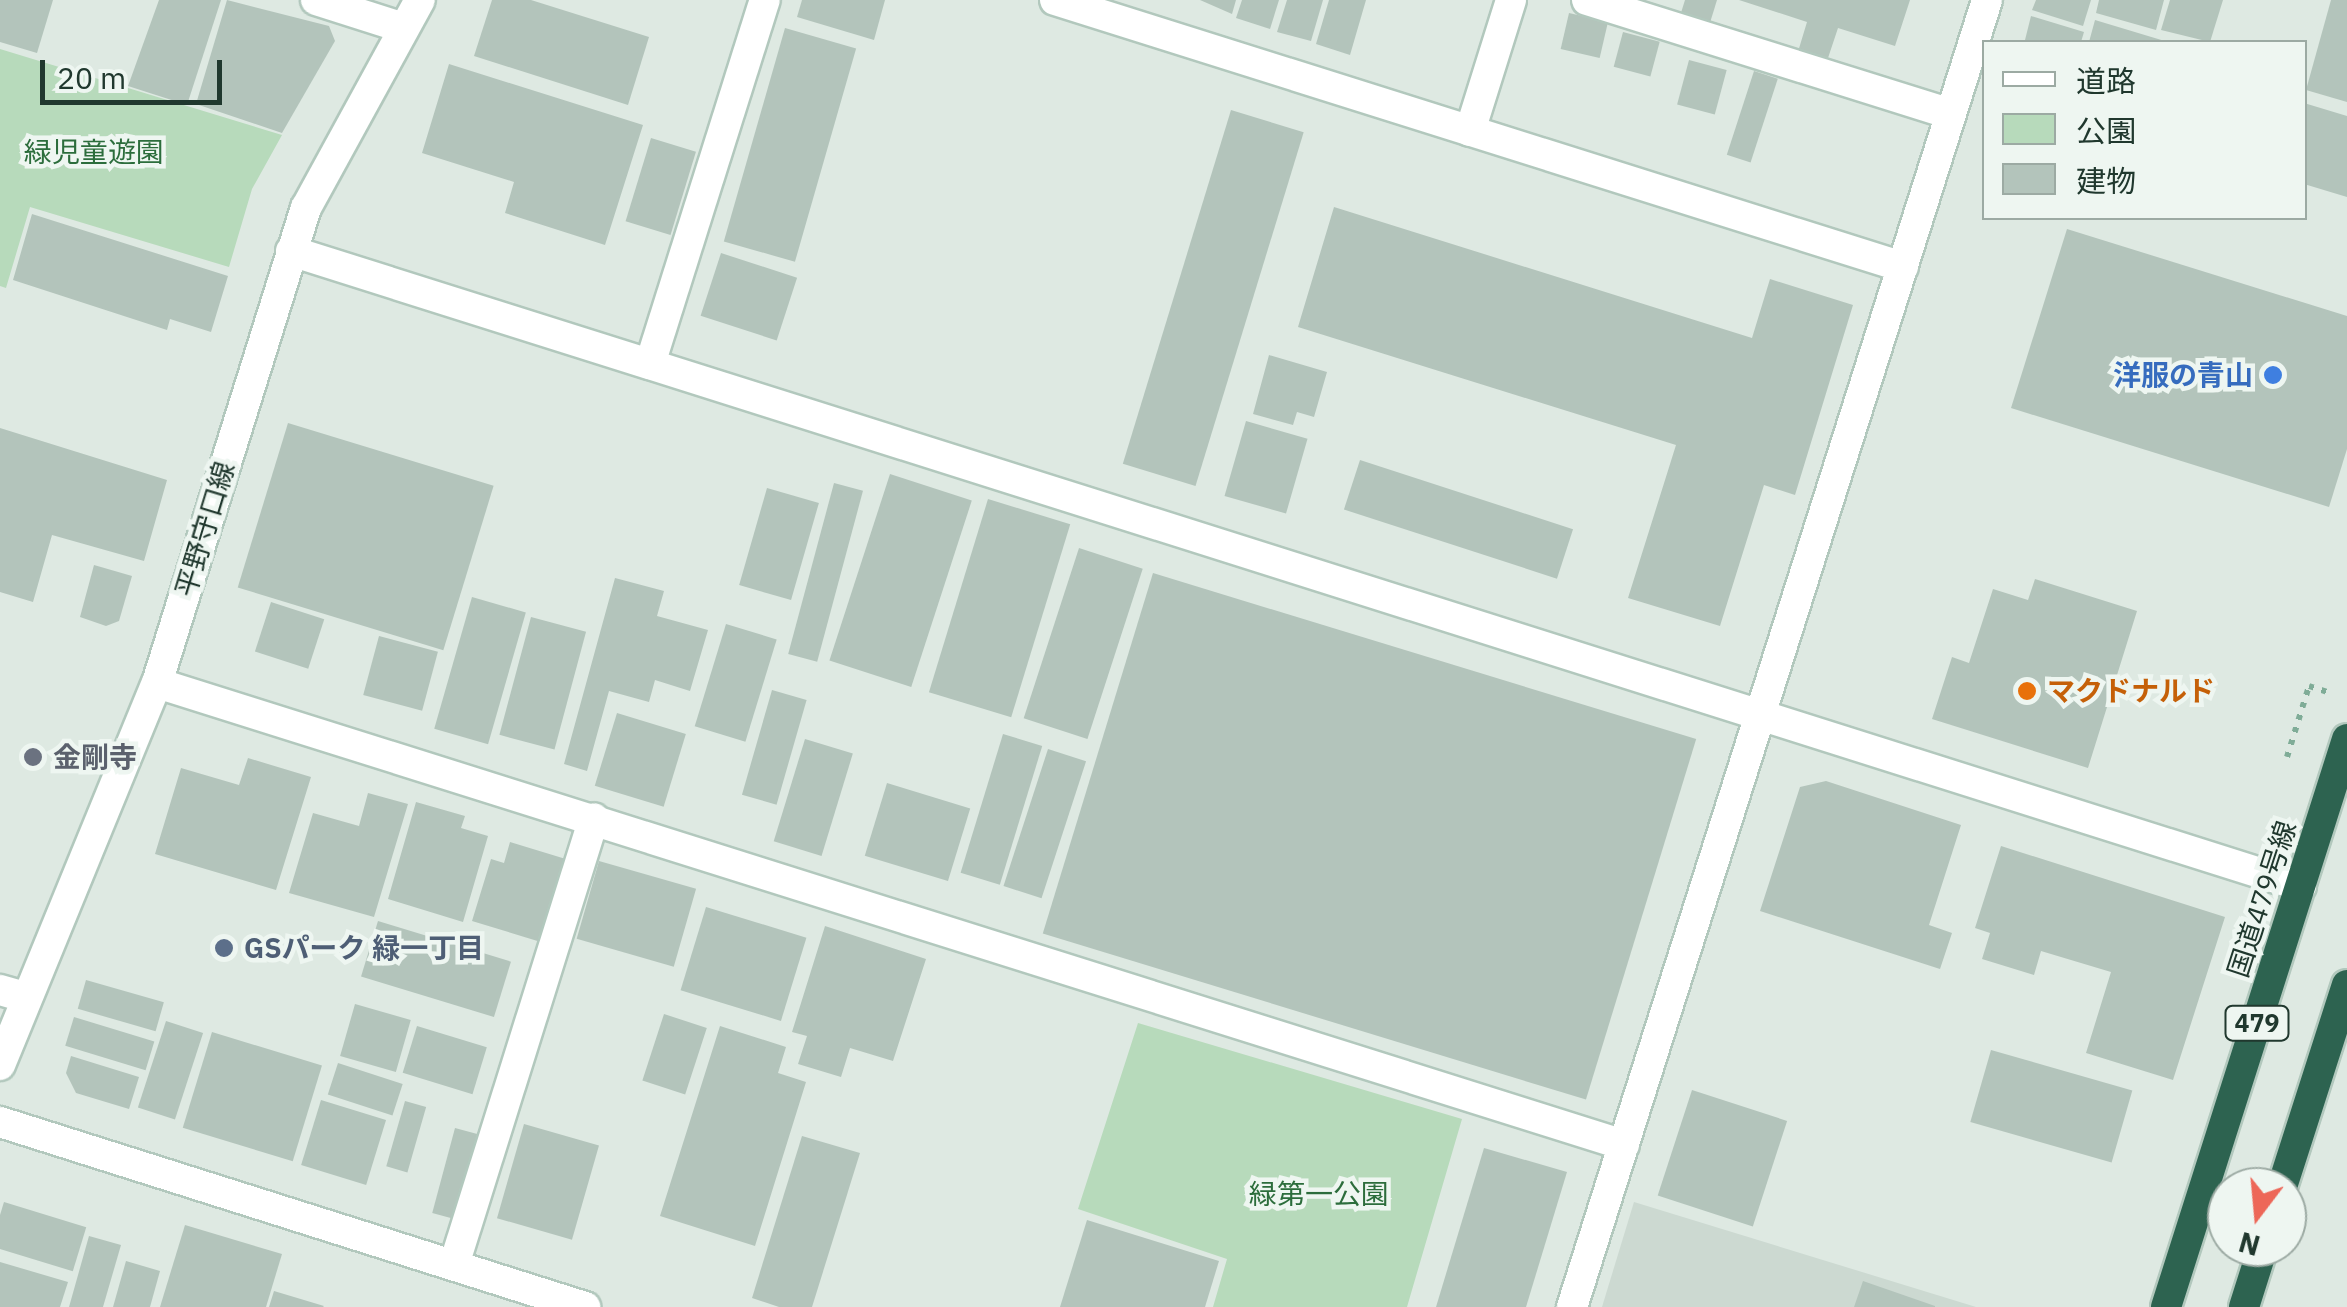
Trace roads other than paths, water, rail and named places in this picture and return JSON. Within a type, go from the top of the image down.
[{"type":"highway","name":"国道479号線","points":[[2166,1307],[2347,739]]},
{"type":"highway","name":"479","points":[[2288,1167],[2347,985]]},
{"type":"highway","points":[[2244,1307],[2257,1267]]},
{"type":"street","points":[[316,0],[404,28]]},
{"type":"street","name":"平野守口線","points":[[0,1064],[12,994],[158,684],[306,208],[420,0]]},
{"type":"street","points":[[650,364],[765,0]]},
{"type":"street","points":[[1056,0],[1902,266]]},
{"type":"street","points":[[1470,131],[1511,0]]},
{"type":"street","points":[[1587,0],[1950,114]]},
{"type":"street","points":[[1572,1307],[1986,0]]},
{"type":"street","points":[[291,251],[1758,718],[2300,886]]},
{"type":"street","points":[[158,684],[1624,1145]]},
{"type":"street","points":[[454,1265],[594,818]]},
{"type":"street","points":[[0,1122],[585,1307]]},
{"type":"place","name":"洋服の青山","points":[[2273,375]]},
{"type":"place","name":"マクドナルド","points":[[2027,691]]},
{"type":"place","name":"金剛寺","points":[[33,757]]},
{"type":"place","name":"GSパーク 緑一丁目","points":[[224,948]]},
{"type":"park label","name":"緑児童遊園","points":[[94,152]]},
{"type":"park label","name":"緑第一公園","points":[[1319,1194]]}]
